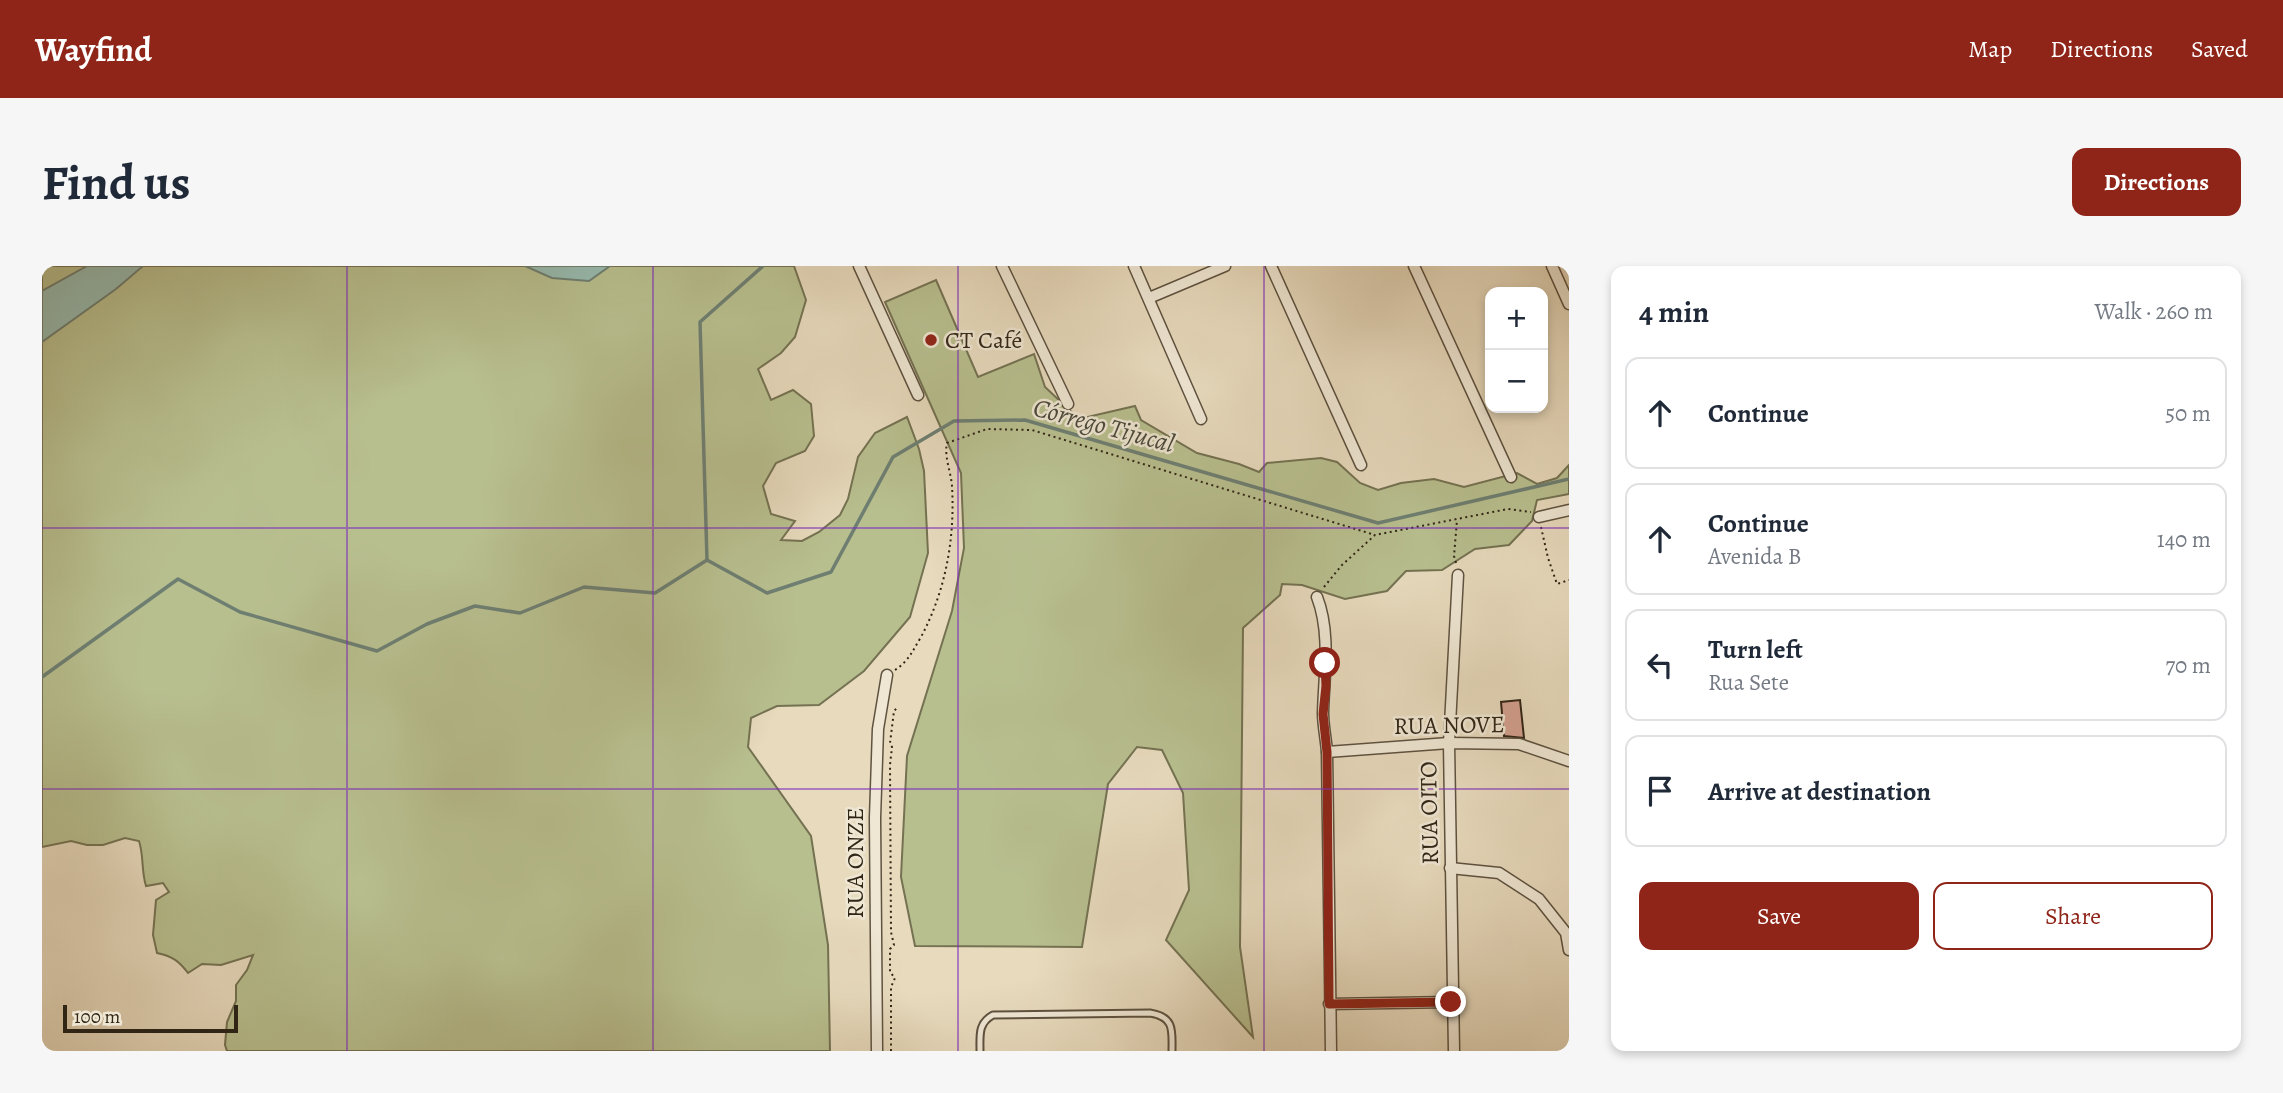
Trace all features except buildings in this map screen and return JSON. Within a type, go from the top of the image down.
[{"type":"street","points":[[859,266],[918,395]]},
{"type":"street","points":[[1002,266],[1068,404]]},
{"type":"street","points":[[1134,266],[1201,419]]},
{"type":"street","points":[[1149,298],[1225,266]]},
{"type":"street","points":[[1271,266],[1361,465]]},
{"type":"street","points":[[1414,266],[1511,477]]},
{"type":"street","points":[[1552,266],[1569,304]]},
{"type":"street","points":[[1539,517],[1569,510]]},
{"type":"street","name":"RUA OITO","points":[[1454,1051],[1451,1002],[1449,743],[1458,575]]},
{"type":"street","points":[[1317,597],[1324,615],[1326,686],[1323,714],[1327,752],[1331,1051]]},
{"type":"street","name":"RUA ONZE","points":[[877,1051],[877,767],[880,706],[887,676]]},
{"type":"street","name":"RUA NOVE","points":[[1327,752],[1449,743],[1519,744],[1569,761]]},
{"type":"street","points":[[1450,868],[1499,873],[1539,899],[1566,933],[1569,950]]},
{"type":"street","points":[[1329,1004],[1451,1002]]},
{"type":"lane","points":[[980,1051],[980,1032],[984,1021],[993,1015],[1150,1013],[1164,1016],[1172,1028],[1171,1051]]},
{"type":"path","points":[[887,676],[907,662],[942,590],[952,522],[947,443],[987,429],[1032,430],[1375,535],[1508,509],[1528,511],[1539,517],[1557,584],[1569,580]]},
{"type":"path","points":[[1458,519],[1454,556],[1458,575]]},
{"type":"path","points":[[1317,597],[1342,565],[1375,535]]},
{"type":"path","points":[[891,1051],[891,987],[895,978],[890,972],[890,949],[894,945],[891,932],[890,743],[894,711],[898,707]]},
{"type":"green space","points":[[42,266],[794,266],[806,300],[795,337],[781,353],[758,369],[771,400],[793,390],[811,404],[814,436],[805,451],[776,463],[763,486],[771,514],[795,521],[781,540],[802,541],[819,532],[840,515],[848,499],[858,457],[875,433],[907,417],[924,471],[928,553],[910,617],[864,671],[819,705],[777,706],[751,718],[748,747],[811,836],[828,945],[830,1051],[227,1051],[227,1022],[236,1001],[236,985],[247,970],[253,955],[221,965],[202,964],[188,973],[175,960],[157,953],[153,935],[156,900],[169,892],[163,883],[146,886],[139,841],[125,838],[103,845],[87,845],[71,841],[42,847]]},
{"type":"green space","points":[[936,280],[978,377],[1034,354],[1045,387],[1079,419],[1135,406],[1141,420],[1197,453],[1259,472],[1267,463],[1321,458],[1337,462],[1360,483],[1378,490],[1401,483],[1434,479],[1464,487],[1517,473],[1537,484],[1557,478],[1569,465],[1569,494],[1537,500],[1532,521],[1509,545],[1475,549],[1442,570],[1406,571],[1387,591],[1345,599],[1302,585],[1282,584],[1280,595],[1243,628],[1240,947],[1253,1037],[1166,940],[1189,890],[1183,793],[1162,750],[1137,747],[1108,784],[1082,947],[915,946],[901,877],[907,756],[952,611],[964,548],[961,473],[885,302]]},
{"type":"water","points":[[87,266],[143,266],[116,289],[42,342],[42,291]]},
{"type":"water","points":[[525,266],[610,266],[589,281],[552,278]]},
{"type":"waterway","name":"Córrego Tijucal","points":[[707,560],[700,322],[763,266]]},
{"type":"waterway","name":"Córrego Tijucal","points":[[42,677],[178,579],[240,612],[377,651],[427,624],[475,606],[520,613],[584,587],[655,593],[707,560],[767,593],[831,572],[893,457],[954,421],[1025,420],[1378,523],[1569,479]]},
{"type":"place","name":"CT Café","points":[[931,340]]},
{"type":"route","points":[[1325,663],[1323,714],[1327,752],[1329,1004],[1451,1002]]}]
